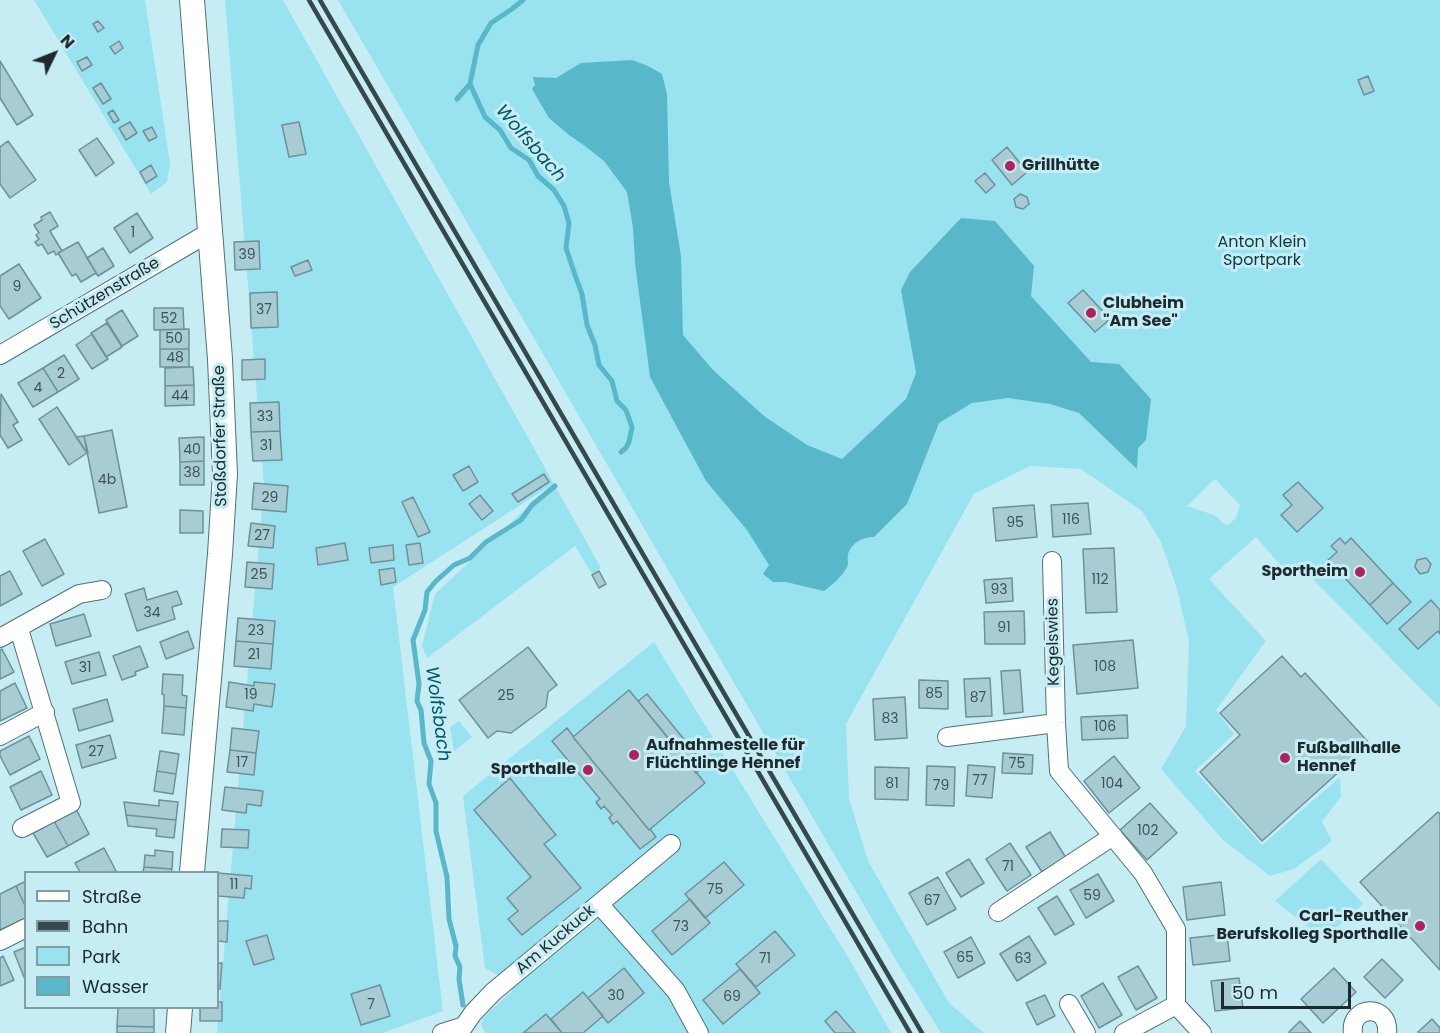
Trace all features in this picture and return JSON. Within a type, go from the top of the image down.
[{"type":"main road","name":"Stoßdorfer Straße","points":[[192,0],[220,359],[225,474],[192,871]]},
{"type":"main road","points":[[178,1033],[180,1009]]},
{"type":"street","name":"Schützenstraße","points":[[0,355],[210,232]]},
{"type":"street","name":"Kegelswies","points":[[1053,561],[1059,771],[1143,873],[1176,929],[1176,1005]]},
{"type":"street","points":[[0,638],[78,594],[102,590]]},
{"type":"street","points":[[19,628],[71,803],[22,828]]},
{"type":"street","points":[[0,736],[45,712]]},
{"type":"street","points":[[947,737],[1056,723]]},
{"type":"street","points":[[998,912],[1113,836]]},
{"type":"street","name":"Am Kuckuck","points":[[442,1033],[466,1029],[473,1013],[493,992],[671,844]]},
{"type":"street","points":[[599,904],[676,991],[699,1033]]},
{"type":"street","points":[[0,941],[24,929]]},
{"type":"street","points":[[1070,1004],[1086,1033]]},
{"type":"street","points":[[1124,1033],[1176,1005],[1202,1033]]},
{"type":"street","points":[[1353,1033],[1354,1022],[1361,1013],[1373,1011],[1387,1020]]},
{"type":"green space","points":[[34,0],[145,0],[170,163],[167,182],[151,194]]},
{"type":"green space","points":[[225,0],[283,0],[601,568],[592,574],[575,546],[427,658],[422,646],[435,594],[550,486],[393,587],[443,1011],[383,1033],[217,1033],[264,484]]},
{"type":"green space","name":"Anton Klein Sportpark","points":[[338,0],[1440,0],[1440,708],[1303,569],[1292,578],[1256,537],[1209,579],[1266,641],[1216,710],[1234,734],[1195,771],[1262,845],[1340,777],[1341,796],[1322,822],[1332,841],[1294,869],[1270,876],[1223,840],[1161,769],[1186,726],[1189,641],[1177,589],[1161,542],[1142,511],[1081,469],[1030,466],[974,494],[846,724],[849,798],[868,861],[949,1003],[984,1033],[941,1033],[900,967]],"holes":[[[1215,479],[1240,505],[1236,518],[1227,526],[1214,515],[1187,506]]]},
{"type":"green space","points":[[654,642],[851,962],[891,1033],[486,1033],[481,1026],[483,1018],[512,991],[498,975],[485,968],[463,796]]},
{"type":"green space","points":[[459,721],[472,737],[454,751],[450,727]]},
{"type":"green space","points":[[1321,859],[1363,904],[1324,939],[1275,901]]},
{"type":"water","points":[[632,60],[662,74],[667,94],[669,182],[681,256],[683,335],[713,370],[764,416],[807,445],[842,459],[906,399],[916,373],[901,290],[910,272],[961,218],[995,221],[1034,266],[1031,296],[1091,362],[1119,364],[1151,399],[1146,440],[1138,448],[1137,469],[1079,413],[1050,404],[1008,398],[972,403],[939,423],[907,504],[874,537],[862,539],[852,546],[848,554],[847,567],[831,586],[824,591],[786,582],[773,582],[763,574],[769,565],[747,530],[706,481],[650,377],[627,192],[604,161],[549,118],[532,89],[535,85],[533,77],[556,78],[581,63]]},
{"type":"building","points":[[98,21],[104,28],[98,32],[93,24]]},
{"type":"building","points":[[119,41],[123,48],[115,54],[110,47]]},
{"type":"building","points":[[87,57],[92,65],[82,71],[77,62]]},
{"type":"building","points":[[0,61],[33,115],[17,125],[0,98]]},
{"type":"building","points":[[1368,76],[1374,91],[1364,95],[1358,80]]},
{"type":"building","points":[[101,83],[111,99],[103,104],[93,88]]},
{"type":"building","points":[[113,110],[119,120],[114,123],[108,113]]},
{"type":"building","points":[[130,122],[137,133],[126,140],[119,128]]},
{"type":"building","points":[[299,122],[306,154],[289,157],[282,125]]},
{"type":"building","points":[[152,127],[157,137],[149,141],[143,131]]},
{"type":"building","points":[[97,138],[114,163],[96,176],[79,150]]},
{"type":"building","points":[[8,141],[36,180],[10,198],[0,184],[0,147]]},
{"type":"building","name":"Grillhütte","points":[[1007,147],[1027,172],[1012,185],[992,160]]},
{"type":"building","points":[[151,165],[157,176],[146,183],[140,172]]},
{"type":"building","points":[[985,173],[995,185],[986,193],[975,181]]},
{"type":"building","points":[[1020,194],[1027,197],[1029,204],[1023,209],[1016,207],[1014,199]]},
{"type":"building","points":[[50,212],[58,226],[50,231],[62,251],[56,255],[54,251],[48,254],[42,244],[38,246],[35,242],[39,239],[36,235],[39,233],[34,225]]},
{"type":"building","points":[[137,213],[153,238],[130,253],[114,228]]},
{"type":"building","points":[[259,241],[260,269],[235,270],[234,242]]},
{"type":"building","points":[[78,242],[96,273],[81,282],[76,274],[72,276],[58,253]]},
{"type":"building","points":[[103,248],[114,266],[98,276],[87,258]]},
{"type":"building","points":[[308,260],[312,270],[295,276],[291,267]]},
{"type":"building","points":[[19,264],[41,298],[9,319],[0,306],[0,276]]},
{"type":"building","name":"Clubheim \"Am See\"","points":[[1083,290],[1110,319],[1095,332],[1068,303]]},
{"type":"building","points":[[277,292],[278,327],[251,328],[250,293]]},
{"type":"building","points":[[154,308],[183,308],[184,329],[154,330]]},
{"type":"building","points":[[122,310],[138,336],[122,346],[106,320]]},
{"type":"building","points":[[107,323],[122,347],[106,357],[91,333]]},
{"type":"building","points":[[189,329],[189,349],[160,349],[160,330]]},
{"type":"building","points":[[92,334],[108,359],[92,369],[76,345]]},
{"type":"building","points":[[160,349],[189,349],[189,367],[160,367]]},
{"type":"building","points":[[64,355],[79,379],[58,392],[43,368]]},
{"type":"building","points":[[265,359],[265,379],[242,380],[242,360]]},
{"type":"building","points":[[193,367],[194,385],[165,386],[165,368]]},
{"type":"building","points":[[43,368],[58,392],[33,407],[18,383]]},
{"type":"building","points":[[194,385],[194,405],[165,406],[165,386]]},
{"type":"building","points":[[1,394],[18,422],[13,425],[22,440],[8,448],[0,435]]},
{"type":"building","points":[[279,402],[280,431],[251,432],[250,403]]},
{"type":"building","points":[[57,407],[87,453],[69,465],[39,419]]},
{"type":"building","points":[[112,430],[127,507],[99,513],[84,436]]},
{"type":"building","points":[[280,431],[282,460],[253,461],[251,432]]},
{"type":"building","points":[[84,436],[88,453],[76,437]]},
{"type":"building","points":[[204,437],[204,461],[180,462],[179,438]]},
{"type":"building","points":[[204,461],[204,485],[180,485],[180,462]]},
{"type":"building","points":[[469,466],[478,482],[463,491],[453,475]]},
{"type":"building","points":[[544,474],[549,482],[518,502],[512,494]]},
{"type":"building","points":[[1298,482],[1323,508],[1297,532],[1281,515],[1292,505],[1283,495]]},
{"type":"building","points":[[254,483],[288,486],[286,512],[252,509]]},
{"type":"building","points":[[480,495],[493,511],[482,520],[469,504]]},
{"type":"building","points":[[413,497],[430,532],[418,537],[402,502]]},
{"type":"building","points":[[1088,503],[1091,534],[1053,537],[1051,505]]},
{"type":"building","points":[[1034,505],[1037,537],[996,541],[993,508]]},
{"type":"building","points":[[180,510],[203,511],[203,533],[180,533]]},
{"type":"building","points":[[251,523],[275,526],[273,548],[248,546]]},
{"type":"building","name":"Sportheim","points":[[1340,538],[1345,544],[1351,538],[1393,583],[1370,605],[1328,560],[1337,552],[1331,546]]},
{"type":"building","points":[[45,539],[64,574],[42,586],[23,551]]},
{"type":"building","points":[[345,543],[348,560],[318,565],[316,548]]},
{"type":"building","points":[[420,543],[423,563],[409,565],[406,545]]},
{"type":"building","points":[[393,545],[394,560],[371,563],[369,548]]},
{"type":"building","points":[[1114,548],[1117,612],[1086,613],[1083,549]]},
{"type":"building","points":[[1426,558],[1431,564],[1428,572],[1420,574],[1415,567],[1417,560]]},
{"type":"building","points":[[247,562],[274,564],[272,589],[245,587]]},
{"type":"building","points":[[394,568],[396,582],[381,585],[379,570]]},
{"type":"building","points":[[10,571],[22,594],[0,606],[0,576]]},
{"type":"building","points":[[599,571],[606,584],[599,588],[592,575]]},
{"type":"building","points":[[1012,578],[1013,601],[986,603],[984,580]]},
{"type":"building","points":[[1393,583],[1411,602],[1387,624],[1370,605]]},
{"type":"building","points":[[144,588],[147,600],[177,591],[182,604],[172,607],[175,619],[137,631],[125,594]]},
{"type":"building","points":[[1431,600],[1440,610],[1440,634],[1438,631],[1418,649],[1399,629]]},
{"type":"building","points":[[1024,611],[1025,644],[985,644],[984,612]]},
{"type":"building","points":[[84,614],[91,636],[56,646],[50,624]]},
{"type":"building","points":[[238,618],[275,621],[273,644],[236,641]]},
{"type":"building","points":[[188,631],[194,648],[166,659],[160,642]]},
{"type":"building","points":[[1133,640],[1138,688],[1077,694],[1073,645]]},
{"type":"building","points":[[236,641],[273,644],[271,669],[234,666]]},
{"type":"building","points":[[140,646],[148,667],[122,680],[113,656]]},
{"type":"building","points":[[528,647],[557,685],[548,692],[546,707],[511,733],[497,731],[488,738],[459,700]]},
{"type":"building","points":[[2,649],[14,672],[0,679],[0,650]]},
{"type":"building","points":[[99,652],[106,675],[72,684],[65,662]]},
{"type":"building","name":"Fußballhalle Hennef","points":[[1282,656],[1301,677],[1305,673],[1370,744],[1262,841],[1200,772],[1240,735],[1220,713]]},
{"type":"building","points":[[1020,670],[1023,712],[1004,714],[1001,671]]},
{"type":"building","points":[[163,674],[183,675],[182,695],[187,696],[186,708],[164,706]]},
{"type":"building","points":[[990,678],[992,716],[966,717],[964,679]]},
{"type":"building","points":[[919,680],[948,681],[948,709],[919,708]]},
{"type":"building","points":[[229,682],[254,686],[254,682],[275,684],[272,707],[254,704],[253,711],[226,707]]},
{"type":"building","points":[[15,683],[27,708],[0,721],[0,691]]},
{"type":"building","name":"Aufnahmestelle für Flüchtlinge Hennef","points":[[629,690],[705,783],[649,830],[573,737]]},
{"type":"building","points":[[647,694],[705,765],[696,773],[638,701]]},
{"type":"building","points":[[905,697],[907,738],[875,740],[873,699]]},
{"type":"building","points":[[107,699],[113,721],[79,731],[73,709]]},
{"type":"building","points":[[164,706],[186,708],[184,735],[162,733]]},
{"type":"building","points":[[1127,715],[1128,738],[1082,740],[1081,717]]},
{"type":"building","points":[[232,728],[259,731],[256,753],[230,750]]},
{"type":"building","name":"Sporthalle","points":[[567,728],[656,837],[640,849],[617,821],[613,824],[609,818],[612,815],[604,806],[601,809],[596,802],[600,799],[552,741]]},
{"type":"building","points":[[110,735],[116,758],[82,768],[76,745]]},
{"type":"building","points":[[29,736],[40,759],[10,775],[0,756],[0,751]]},
{"type":"building","points":[[230,750],[256,753],[254,775],[227,772]]},
{"type":"building","points":[[160,751],[179,754],[176,774],[157,771]]},
{"type":"building","points":[[1003,753],[1033,755],[1032,774],[1002,773]]},
{"type":"building","points":[[1114,756],[1140,788],[1109,813],[1084,781]]},
{"type":"building","points":[[968,765],[995,767],[992,798],[966,796]]},
{"type":"building","points":[[927,766],[955,767],[954,806],[926,805]]},
{"type":"building","points":[[875,767],[909,768],[908,800],[875,799]]},
{"type":"building","points":[[41,771],[52,795],[21,810],[10,787]]},
{"type":"building","points":[[157,771],[176,774],[173,794],[154,791]]},
{"type":"building","points":[[510,778],[556,835],[544,844],[581,888],[522,935],[508,919],[518,911],[507,898],[531,877],[474,810]]},
{"type":"building","points":[[225,787],[263,791],[261,806],[247,804],[246,813],[222,810]]},
{"type":"building","points":[[159,800],[178,802],[176,820],[126,815],[124,802],[159,806]]},
{"type":"building","points":[[1150,803],[1177,833],[1147,860],[1120,830]]},
{"type":"building","points":[[76,809],[89,834],[68,846],[54,821]]},
{"type":"building","name":"Carl-Reuther Berufskolleg Sporthalle","points":[[1438,812],[1440,814],[1440,970],[1360,882]]},
{"type":"building","points":[[126,815],[176,820],[174,838],[156,836],[157,829],[128,826]]},
{"type":"building","points":[[54,821],[68,846],[47,857],[33,833]]},
{"type":"building","points":[[222,829],[249,830],[248,848],[221,847]]},
{"type":"building","points":[[1050,832],[1066,858],[1042,872],[1026,847]]},
{"type":"building","points":[[1010,843],[1031,875],[1007,891],[986,859]]},
{"type":"building","points":[[104,848],[116,871],[79,871],[75,863]]},
{"type":"building","points":[[155,850],[173,852],[172,869],[144,867],[145,855],[155,856]]},
{"type":"building","points":[[969,859],[984,883],[961,897],[946,873]]},
{"type":"building","points":[[724,862],[744,885],[705,918],[685,894]]},
{"type":"building","points":[[144,867],[172,869],[171,871],[143,871]]},
{"type":"building","points":[[219,873],[252,876],[251,889],[245,888],[244,898],[219,896]]},
{"type":"building","points":[[1098,874],[1114,901],[1086,918],[1070,890]]},
{"type":"building","points":[[938,877],[956,909],[927,925],[909,893]]},
{"type":"building","points":[[24,882],[24,904],[16,886]]},
{"type":"building","points":[[1221,882],[1225,915],[1187,920],[1183,887]]},
{"type":"building","points":[[16,886],[24,904],[24,919],[0,930],[0,894]]},
{"type":"building","points":[[1057,896],[1074,924],[1055,935],[1038,908]]},
{"type":"building","points":[[690,899],[710,923],[672,955],[652,931]]},
{"type":"building","points":[[219,921],[228,921],[227,942],[219,941]]},
{"type":"building","points":[[775,931],[795,955],[756,987],[736,964]]},
{"type":"building","points":[[1227,934],[1230,961],[1193,965],[1190,938]]},
{"type":"building","points":[[267,935],[274,959],[254,965],[246,941]]},
{"type":"building","points":[[1029,936],[1046,963],[1017,981],[1000,954]]},
{"type":"building","points":[[971,937],[985,963],[958,978],[944,952]]},
{"type":"building","points":[[24,948],[24,977],[14,952]]},
{"type":"building","points":[[3,956],[14,980],[0,986],[0,958]]},
{"type":"building","points":[[1382,959],[1403,980],[1385,998],[1364,977]]},
{"type":"building","points":[[219,963],[222,963],[220,989]]},
{"type":"building","points":[[1138,966],[1157,998],[1136,1010],[1118,977]]},
{"type":"building","points":[[624,968],[644,993],[608,1023],[588,998]]},
{"type":"building","points":[[1334,968],[1356,992],[1323,1023],[1301,999]]},
{"type":"building","points":[[740,969],[760,993],[723,1024],[703,1000]]},
{"type":"building","points":[[1239,978],[1243,1008],[1215,1011],[1211,981]]},
{"type":"building","points":[[1103,983],[1122,1015],[1099,1028],[1081,996]]},
{"type":"building","points":[[380,985],[390,1016],[361,1025],[351,994]]},
{"type":"building","points":[[583,992],[603,1016],[583,1033],[562,1033],[551,1019]]},
{"type":"building","points":[[1045,995],[1055,1016],[1037,1025],[1026,1003]]},
{"type":"building","points":[[219,1002],[222,1002],[222,1021],[200,1021],[200,1009],[219,1009]]},
{"type":"building","points":[[118,1009],[154,1009],[154,1027],[117,1026]]},
{"type":"building","points":[[836,1011],[855,1033],[835,1033],[825,1021]]},
{"type":"building","points":[[546,1014],[562,1033],[523,1033]]},
{"type":"building","points":[[1432,1019],[1440,1028],[1440,1033],[1418,1032]]},
{"type":"building","points":[[1300,1021],[1311,1033],[1289,1032]]},
{"type":"building","points":[[117,1026],[154,1027],[154,1033],[117,1033]]},
{"type":"waterway","name":"Wolfsbach","points":[[523,0],[491,23],[478,45],[470,84],[485,117],[500,130],[511,148],[529,160],[538,176],[554,190],[564,206],[569,223],[566,248],[582,294],[587,325],[595,345],[599,365],[612,381],[617,401],[626,410],[632,427],[629,442],[621,452]]},
{"type":"waterway","points":[[457,99],[470,84]]},
{"type":"waterway","name":"Wolfsbach","points":[[463,1005],[459,979],[460,967],[455,956],[456,946],[449,919],[447,877],[436,831],[436,803],[429,784],[431,761],[424,743],[421,710],[417,701],[419,684],[413,640],[425,610],[427,592],[436,581],[454,565],[470,558],[486,542],[521,520],[532,505],[555,486]]},
{"type":"railway","points":[[309,0],[910,1033]]},
{"type":"railway","points":[[320,0],[922,1033]]},
{"type":"place","name":"Grillhütte","points":[[1010,166]]},
{"type":"place","name":"Clubheim \"Am See\"","points":[[1091,313]]},
{"type":"place","name":"Sportheim","points":[[1360,572]]},
{"type":"place","name":"Aufnahmestelle für Flüchtlinge Hennef","points":[[634,755]]},
{"type":"place","name":"Fußballhalle Hennef","points":[[1285,758]]},
{"type":"place","name":"Sporthalle","points":[[588,770]]},
{"type":"place","name":"Carl-Reuther Berufskolleg Sporthalle","points":[[1420,926]]}]
